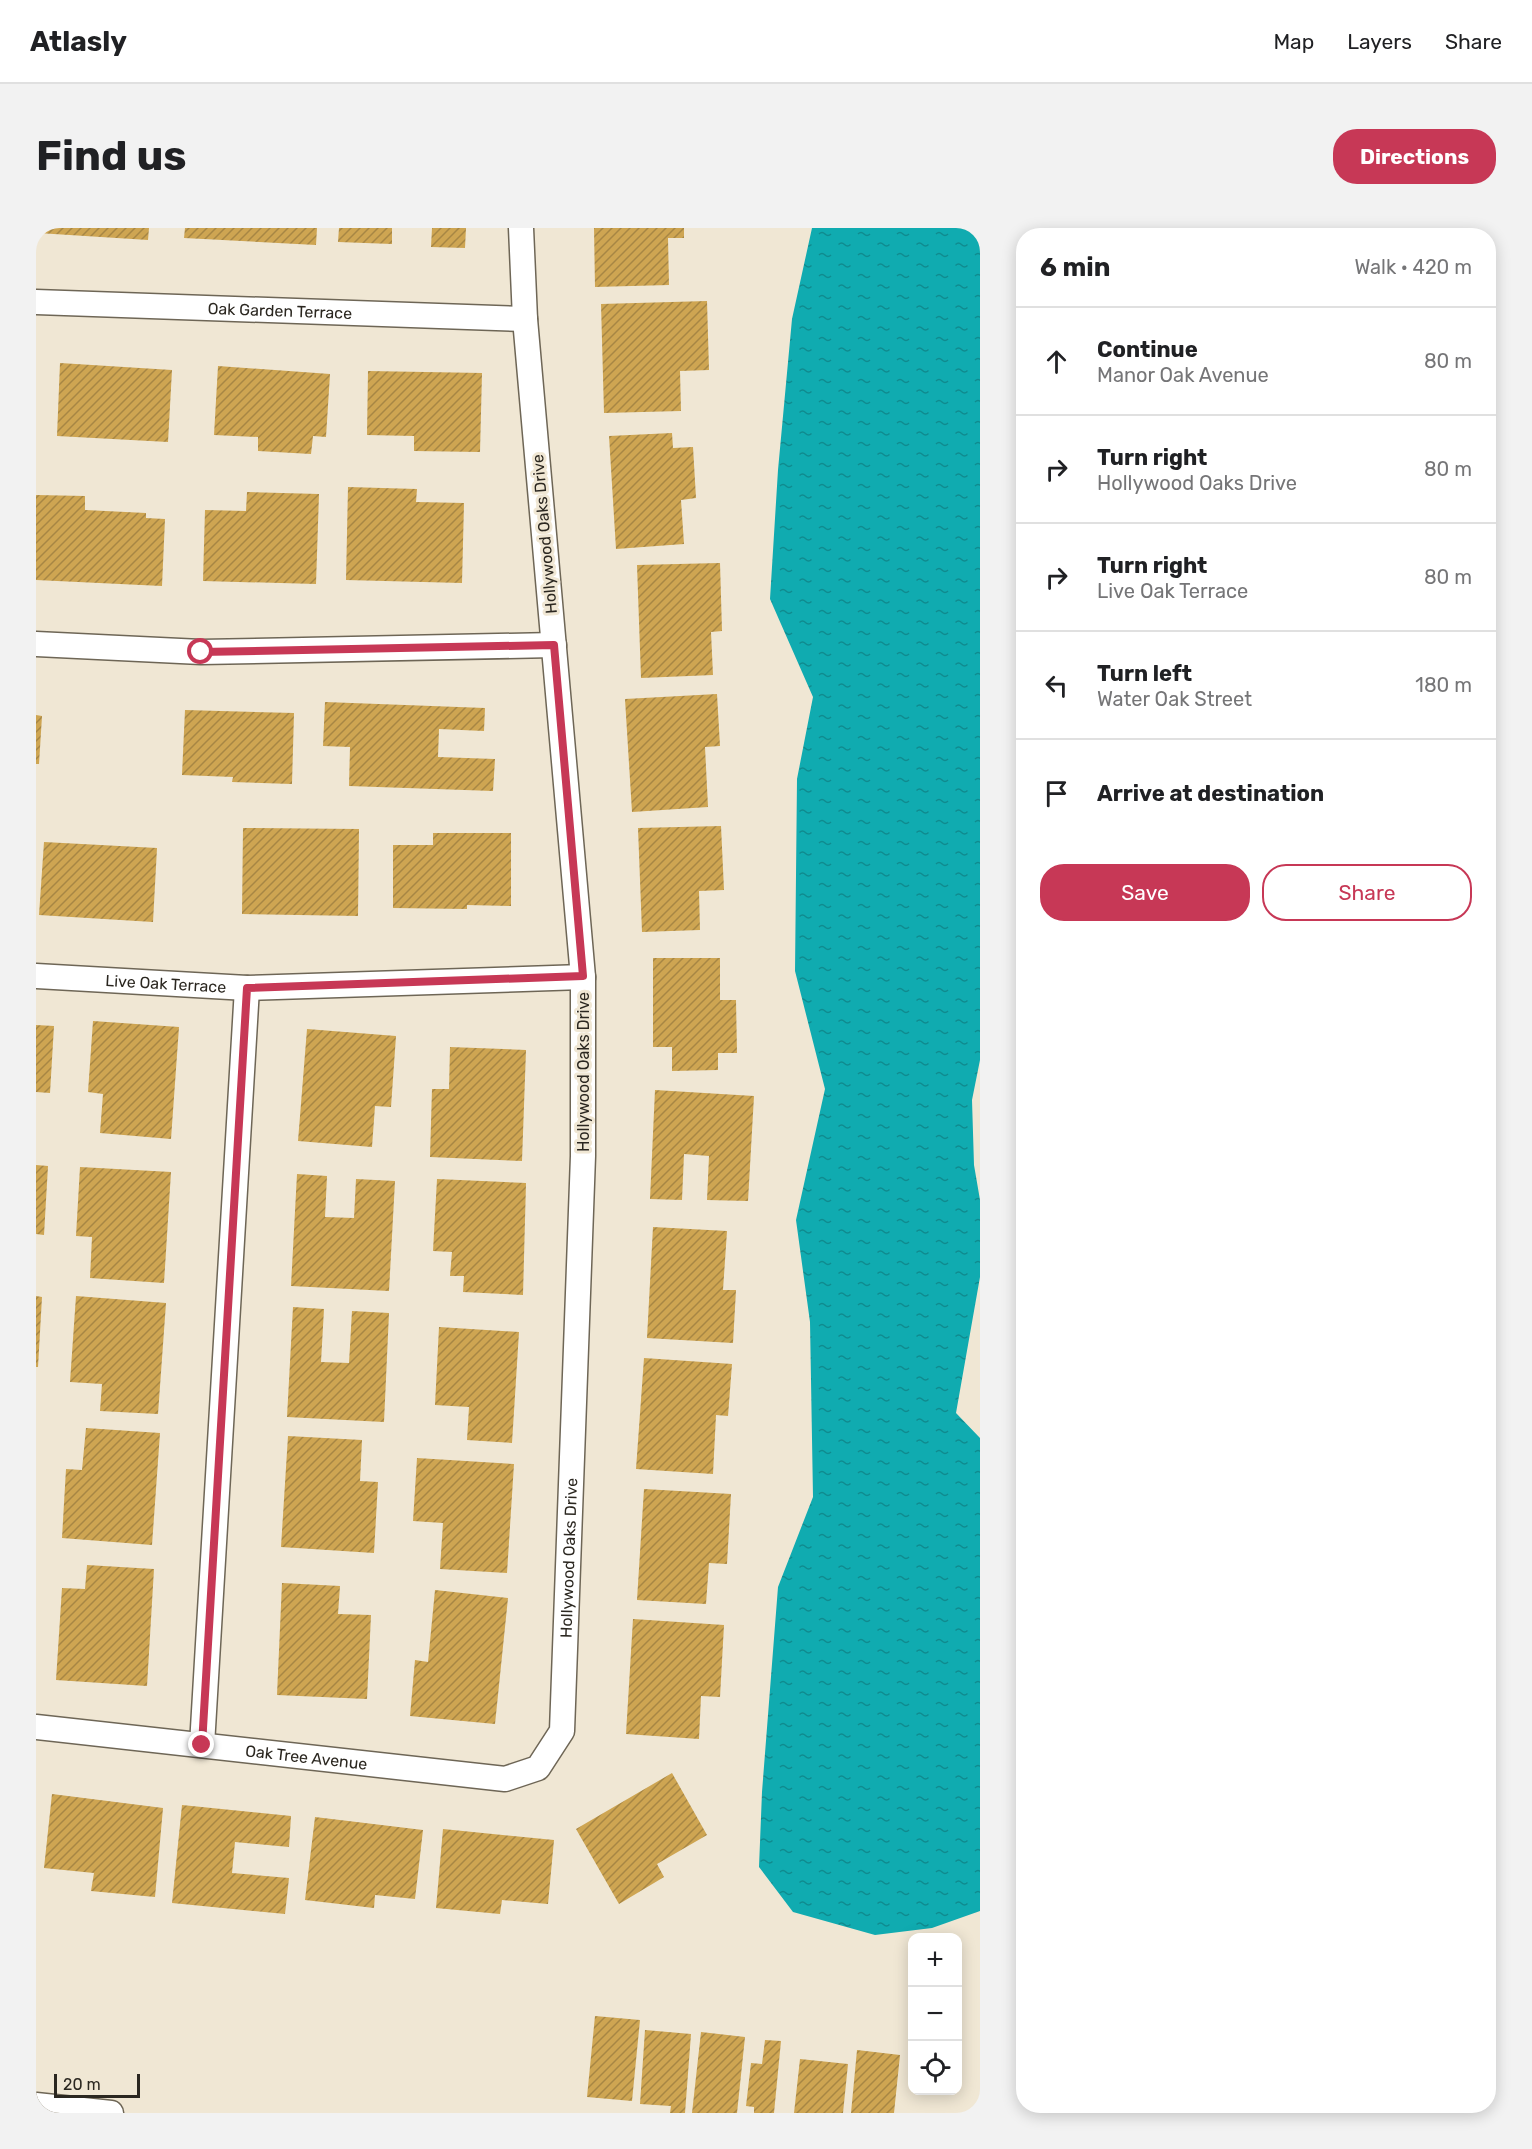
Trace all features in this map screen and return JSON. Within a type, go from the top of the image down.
[{"type":"street","name":"Hollywood Oaks Drive","points":[[521,228],[525,319],[583,976],[582,1168],[562,1731],[538,1768]]},
{"type":"street","name":"Oak Garden Terrace","points":[[36,302],[525,319]]},
{"type":"street","points":[[36,644],[201,652],[554,645]]},
{"type":"street","name":"Live Oak Terrace","points":[[36,976],[247,988],[583,976]]},
{"type":"street","points":[[202,1745],[247,988]]},
{"type":"street","name":"Oak Tree Avenue","points":[[36,1727],[505,1779],[538,1768]]},
{"type":"street","points":[[36,2105],[111,2113]]},
{"type":"water","points":[[812,228],[980,228],[980,1060],[972,1100],[974,1165],[980,1200],[980,1277],[956,1413],[980,1438],[980,1911],[932,1928],[875,1935],[793,1912],[759,1867],[762,1792],[778,1587],[813,1497],[810,1322],[796,1220],[825,1089],[795,971],[797,779],[813,697],[770,599],[778,470],[792,319]]},
{"type":"building","points":[[39,228],[149,228],[148,240],[38,233]]},
{"type":"building","points":[[185,228],[317,228],[316,245],[184,238]]},
{"type":"building","points":[[339,228],[392,228],[392,244],[338,242]]},
{"type":"building","points":[[432,228],[466,228],[465,248],[431,247]]},
{"type":"building","points":[[594,228],[684,228],[684,238],[668,238],[669,285],[595,287]]},
{"type":"building","points":[[707,301],[709,370],[680,371],[681,411],[604,413],[601,304]]},
{"type":"building","points":[[60,363],[172,370],[168,442],[57,436]]},
{"type":"building","points":[[218,366],[330,374],[326,437],[313,436],[311,454],[258,451],[258,437],[214,435]]},
{"type":"building","points":[[368,371],[482,373],[480,452],[414,451],[414,436],[367,435]]},
{"type":"building","points":[[672,433],[673,448],[693,447],[696,498],[681,500],[684,544],[616,549],[609,436]]},
{"type":"building","points":[[348,487],[417,489],[416,502],[464,503],[462,583],[346,580]]},
{"type":"building","points":[[247,492],[319,494],[316,584],[203,581],[205,510],[246,511]]},
{"type":"building","points":[[36,495],[85,496],[85,510],[146,513],[146,518],[165,519],[162,586],[36,580]]},
{"type":"building","points":[[720,563],[722,631],[711,632],[713,675],[641,678],[637,565]]},
{"type":"building","points":[[717,694],[720,746],[705,747],[708,807],[632,812],[625,699]]},
{"type":"building","points":[[325,702],[485,708],[484,731],[439,729],[438,757],[495,759],[493,791],[349,786],[350,747],[323,746]]},
{"type":"building","points":[[185,710],[294,713],[292,784],[232,782],[233,777],[182,775]]},
{"type":"building","points":[[36,715],[42,716],[39,764],[36,764]]},
{"type":"building","points":[[721,826],[724,890],[699,891],[700,930],[642,932],[638,828]]},
{"type":"building","points":[[243,828],[359,829],[358,916],[242,914]]},
{"type":"building","points":[[433,833],[511,833],[511,906],[467,905],[467,909],[393,908],[393,845],[433,845]]},
{"type":"building","points":[[44,842],[157,848],[153,922],[39,915]]},
{"type":"building","points":[[653,958],[720,958],[720,1000],[736,1000],[737,1053],[718,1053],[718,1070],[672,1071],[672,1047],[653,1047]]},
{"type":"building","points":[[93,1021],[179,1027],[171,1139],[100,1133],[103,1094],[88,1092]]},
{"type":"building","points":[[36,1025],[54,1026],[50,1093],[36,1092]]},
{"type":"building","points":[[307,1029],[396,1036],[391,1107],[375,1106],[372,1147],[298,1141]]},
{"type":"building","points":[[450,1047],[526,1050],[522,1161],[430,1157],[432,1089],[449,1089]]},
{"type":"building","points":[[655,1090],[754,1096],[748,1201],[707,1200],[709,1156],[684,1154],[682,1200],[650,1199]]},
{"type":"building","points":[[36,1165],[48,1166],[44,1235],[36,1234]]},
{"type":"building","points":[[80,1167],[171,1172],[164,1283],[90,1278],[92,1237],[76,1236]]},
{"type":"building","points":[[297,1174],[327,1176],[325,1217],[354,1218],[356,1179],[395,1181],[389,1291],[291,1286]]},
{"type":"building","points":[[437,1179],[526,1183],[523,1295],[463,1292],[464,1276],[450,1276],[452,1252],[433,1251]]},
{"type":"building","points":[[653,1227],[727,1231],[723,1290],[736,1290],[733,1343],[647,1338]]},
{"type":"building","points":[[36,1296],[42,1297],[38,1367],[36,1367]]},
{"type":"building","points":[[76,1296],[166,1303],[158,1414],[100,1411],[102,1384],[70,1382]]},
{"type":"building","points":[[293,1307],[324,1309],[321,1362],[349,1363],[352,1311],[389,1313],[384,1422],[287,1417]]},
{"type":"building","points":[[439,1327],[519,1332],[512,1443],[467,1440],[469,1407],[435,1405]]},
{"type":"building","points":[[644,1358],[732,1364],[728,1416],[716,1415],[713,1474],[636,1469]]},
{"type":"building","points":[[86,1428],[160,1433],[152,1545],[62,1538],[66,1469],[82,1470]]},
{"type":"building","points":[[288,1436],[362,1440],[360,1481],[378,1482],[374,1553],[281,1547]]},
{"type":"building","points":[[417,1458],[514,1464],[507,1573],[440,1569],[443,1523],[413,1521]]},
{"type":"building","points":[[644,1489],[731,1494],[727,1564],[709,1563],[706,1604],[637,1600]]},
{"type":"building","points":[[87,1565],[154,1569],[147,1686],[56,1680],[62,1588],[85,1589]]},
{"type":"building","points":[[282,1583],[340,1586],[338,1614],[371,1615],[367,1699],[277,1695]]},
{"type":"building","points":[[435,1590],[508,1598],[495,1724],[410,1716],[415,1660],[428,1662]]},
{"type":"building","points":[[633,1619],[724,1625],[720,1697],[701,1696],[699,1739],[626,1734]]},
{"type":"building","points":[[672,1773],[707,1835],[657,1864],[664,1877],[619,1904],[576,1829]]},
{"type":"building","points":[[52,1794],[163,1808],[155,1897],[91,1891],[94,1873],[44,1868]]},
{"type":"building","points":[[182,1805],[291,1816],[289,1847],[235,1842],[232,1873],[289,1878],[285,1914],[172,1903]]},
{"type":"building","points":[[315,1817],[423,1830],[415,1899],[375,1895],[374,1908],[305,1900]]},
{"type":"building","points":[[443,1829],[554,1840],[548,1904],[502,1900],[500,1914],[436,1908]]},
{"type":"building","points":[[595,2016],[640,2020],[632,2101],[587,2097]]},
{"type":"building","points":[[645,2030],[691,2034],[685,2113],[670,2113],[671,2106],[640,2104]]},
{"type":"building","points":[[701,2032],[745,2037],[737,2113],[692,2113]]},
{"type":"building","points":[[765,2040],[781,2041],[774,2113],[754,2113],[754,2107],[746,2106],[751,2063],[762,2064]]},
{"type":"building","points":[[857,2050],[900,2055],[894,2113],[851,2113]]},
{"type":"building","points":[[800,2059],[848,2064],[843,2113],[794,2113]]},
{"type":"route","points":[[201,652],[554,645],[583,976],[247,988],[202,1745]]}]
